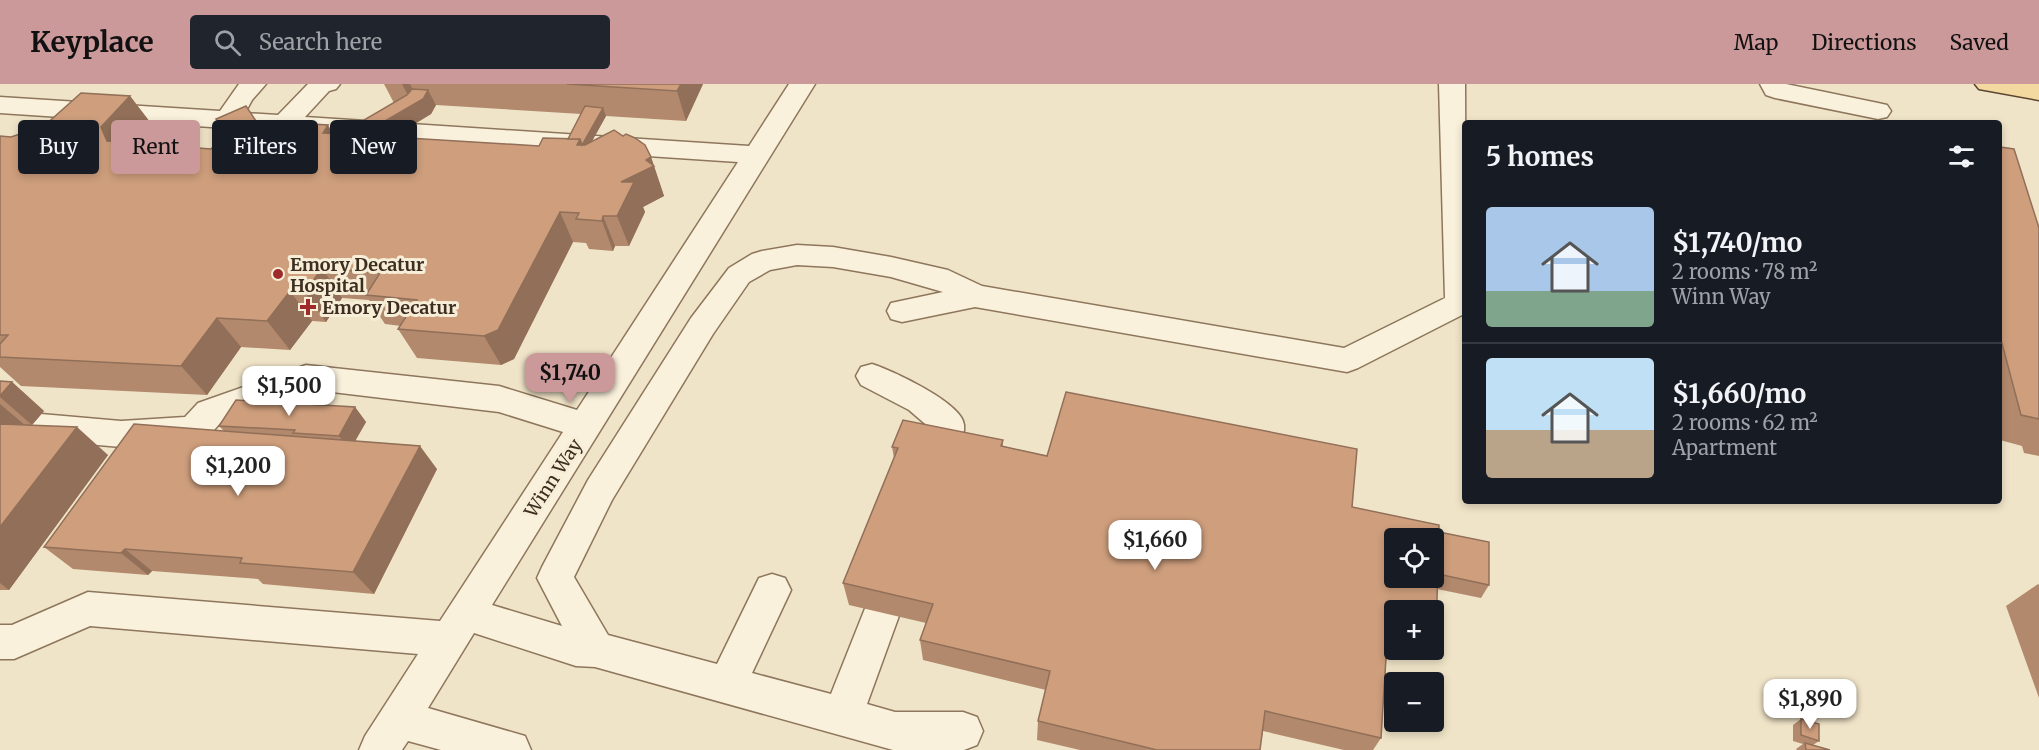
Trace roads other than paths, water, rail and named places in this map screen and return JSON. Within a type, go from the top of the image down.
[{"type":"main road","points":[[1988,84],[2039,92]]},
{"type":"street","points":[[54,110],[78,84]]},
{"type":"street","points":[[0,105],[228,120],[241,96],[253,84]]},
{"type":"street","points":[[288,120],[321,85],[327,84]]},
{"type":"street","points":[[315,120],[339,88],[334,84]]},
{"type":"street","name":"Winn Way","points":[[389,734],[802,84]]},
{"type":"street","points":[[1452,84],[1462,268]]},
{"type":"street","points":[[1774,87],[1878,111]]},
{"type":"street","points":[[318,125],[757,155]]},
{"type":"street","points":[[596,649],[555,578],[600,490],[702,326],[739,275],[762,261],[796,255],[833,257],[891,267],[948,281],[975,296],[1347,360],[1462,306]]},
{"type":"street","points":[[902,311],[975,296]]},
{"type":"street","points":[[872,376],[921,401],[948,424],[942,451]]},
{"type":"street","points":[[41,427],[121,434],[194,430],[210,412],[306,377],[499,399],[586,426]]},
{"type":"street","points":[[727,685],[772,590]]},
{"type":"street","points":[[0,642],[14,642],[88,609],[458,626],[576,648],[596,649],[895,731],[963,731]]},
{"type":"street","points":[[842,717],[881,613]]},
{"type":"street","points":[[389,734],[512,750]]},
{"type":"place","name":"Emory Decatur Hospital","points":[[278,274]]},
{"type":"place","name":"Emory Decatur","points":[[308,307]]}]
